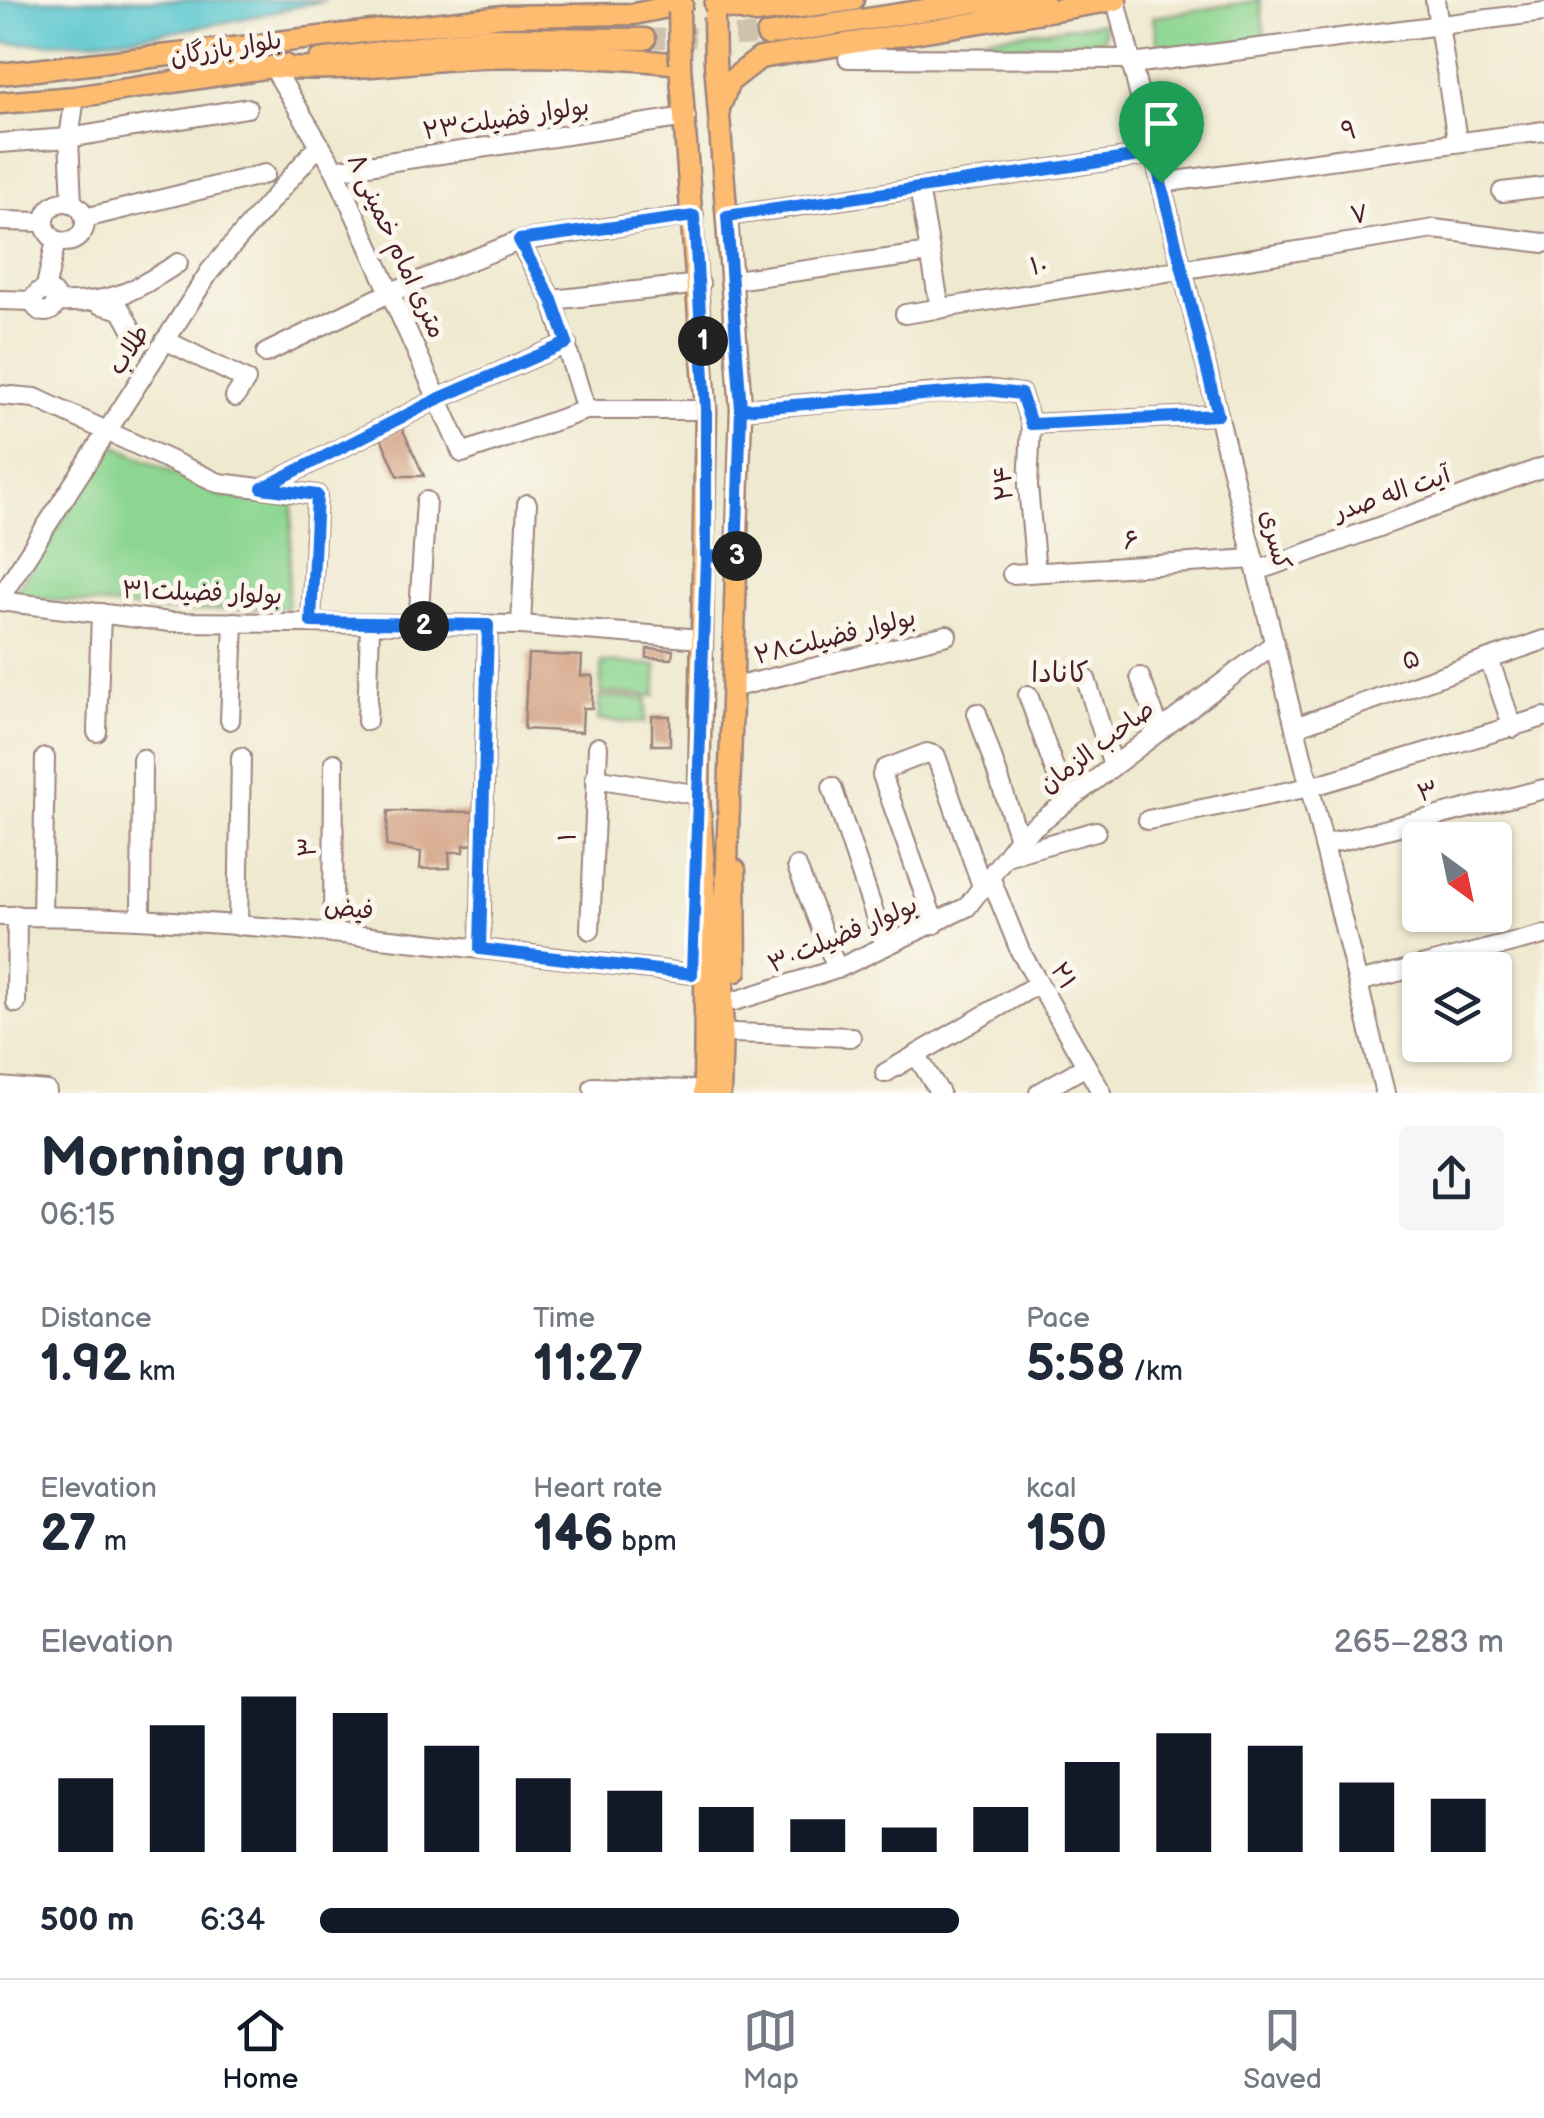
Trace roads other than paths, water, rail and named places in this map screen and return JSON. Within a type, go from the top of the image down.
[{"type":"main road","points":[[696,1092],[714,899],[730,798],[741,409],[718,111],[715,7],[756,13],[853,0]]},
{"type":"main road","points":[[718,111],[729,82],[760,58],[1116,0]]},
{"type":"main road","points":[[767,35],[984,1],[1116,0]]},
{"type":"main road","points":[[268,43],[503,16],[634,14],[681,5],[680,64],[700,284],[706,410],[706,556],[692,974],[696,1092]]},
{"type":"main road","points":[[409,46],[487,38],[645,38]]},
{"type":"main road","name":"بلوار بازرگان","points":[[0,74],[268,43],[409,46]]},
{"type":"main road","name":"بلوار بازرگان","points":[[0,103],[75,97],[409,46]]},
{"type":"main road","points":[[273,67],[327,72],[487,57],[616,57],[680,64]]},
{"type":"main road","points":[[706,556],[736,558]]},
{"type":"main road","points":[[699,794],[714,899],[720,1093]]},
{"type":"main road","points":[[730,798],[738,902],[732,1093]]},
{"type":"street","name":"کسری","points":[[1116,0],[1386,1093]]},
{"type":"street","points":[[1434,0],[1458,140]]},
{"type":"street","points":[[848,58],[1132,62],[1544,12]]},
{"type":"street","name":"۸ متری امام خمینی","points":[[273,67],[334,170],[462,453],[586,410]]},
{"type":"street","points":[[56,240],[68,242],[80,236],[69,138],[75,97]]},
{"type":"street","points":[[0,142],[69,138],[246,108]]},
{"type":"street","name":"بولوار فضیلت۲۳","points":[[334,170],[686,117]]},
{"type":"street","name":"۹","points":[[1161,183],[1544,131]]},
{"type":"street","name":"طلاب","points":[[0,600],[210,271],[319,144]]},
{"type":"street","points":[[727,216],[1154,154]]},
{"type":"street","points":[[44,222],[53,205],[78,210],[265,174]]},
{"type":"street","points":[[1502,192],[1544,187]]},
{"type":"street","points":[[919,188],[940,309]]},
{"type":"street","points":[[266,353],[390,292],[519,240],[694,216]]},
{"type":"street","points":[[0,222],[44,222]]},
{"type":"street","points":[[44,222],[56,240],[45,298]]},
{"type":"street","name":"۷","points":[[1182,267],[1434,229],[1544,243]]},
{"type":"street","points":[[519,240],[552,300],[586,410],[706,410]]},
{"type":"street","points":[[734,280],[930,253]]},
{"type":"street","points":[[99,304],[136,291],[178,263]]},
{"type":"street","name":"۱۰","points":[[904,314],[1182,267]]},
{"type":"street","points":[[552,300],[700,284]]},
{"type":"street","points":[[120,310],[136,291]]},
{"type":"street","points":[[0,300],[45,298],[99,304],[120,310],[136,337]]},
{"type":"street","points":[[165,340],[246,380],[235,398]]},
{"type":"street","points":[[262,488],[440,398],[567,343]]},
{"type":"street","name":"۲۴","points":[[741,409],[987,390],[1021,394],[1031,424],[1027,472],[1036,572]]},
{"type":"street","points":[[0,395],[35,398],[219,484],[317,495],[311,622]]},
{"type":"street","points":[[1031,424],[1218,415]]},
{"type":"street","name":"آیت اله صدر","points":[[1256,564],[1544,467]]},
{"type":"street","points":[[418,626],[426,501]]},
{"type":"street","points":[[521,625],[527,504]]},
{"type":"street","name":"۶","points":[[1012,574],[1256,564]]},
{"type":"street","name":"بولوار فضیلت۳۱","points":[[0,600],[170,622],[521,625],[702,639]]},
{"type":"street","points":[[96,732],[101,614]]},
{"type":"street","points":[[230,720],[234,622]]},
{"type":"street","points":[[367,720],[370,624]]},
{"type":"street","points":[[480,949],[488,625]]},
{"type":"street","name":"بولوار فضیلت۲۸","points":[[735,687],[947,635]]},
{"type":"street","name":"۵","points":[[1296,728],[1544,640]]},
{"type":"street","name":"صاحب الزمان","points":[[967,907],[1019,838],[1275,643]]},
{"type":"street","points":[[1489,659],[1513,728]]},
{"type":"street","points":[[1140,677],[1160,730]]},
{"type":"street","points":[[1086,679],[1113,766]]},
{"type":"street","points":[[1028,695],[1066,800]]},
{"type":"street","points":[[977,713],[1019,838]]},
{"type":"street","points":[[1148,820],[1310,786],[1544,717]]},
{"type":"street","name":"۱","points":[[590,930],[598,747]]},
{"type":"street","name":"۲۱","points":[[935,924],[882,775],[885,770],[932,753],[987,884],[1038,984],[1102,1093]]},
{"type":"street","points":[[238,926],[241,757]]},
{"type":"street","points":[[42,915],[46,758]]},
{"type":"street","points":[[141,918],[142,760]]},
{"type":"street","name":"۳","points":[[333,932],[334,763]]},
{"type":"street","points":[[595,778],[699,794]]},
{"type":"street","points":[[832,786],[885,946]]},
{"type":"street","name":"۳","points":[[1324,845],[1544,789]]},
{"type":"street","points":[[1006,856],[1096,832]]},
{"type":"street","points":[[797,866],[837,970]]},
{"type":"street","name":"بولوار فضیلت۳۰","points":[[735,1001],[837,970],[967,907]]},
{"type":"street","points":[[9,916],[16,1002]]},
{"type":"street","name":"فیض","points":[[9,916],[141,918],[333,932],[692,974]]},
{"type":"street","points":[[1358,982],[1544,936]]},
{"type":"street","points":[[885,1074],[1038,984]]},
{"type":"street","points":[[734,1034],[851,1037]]},
{"type":"street","points":[[917,1056],[940,1093]]},
{"type":"street","points":[[1039,1093],[1086,1066]]},
{"type":"street","points":[[0,1086],[48,1090]]},
{"type":"street","points":[[593,1087],[696,1092]]},
{"type":"water","points":[[0,0],[326,0],[164,33],[83,42],[0,43]]},
{"type":"tunnel","points":[[645,39],[767,35]]},
{"type":"district","name":"کانادا","points":[[1060,673]]}]
